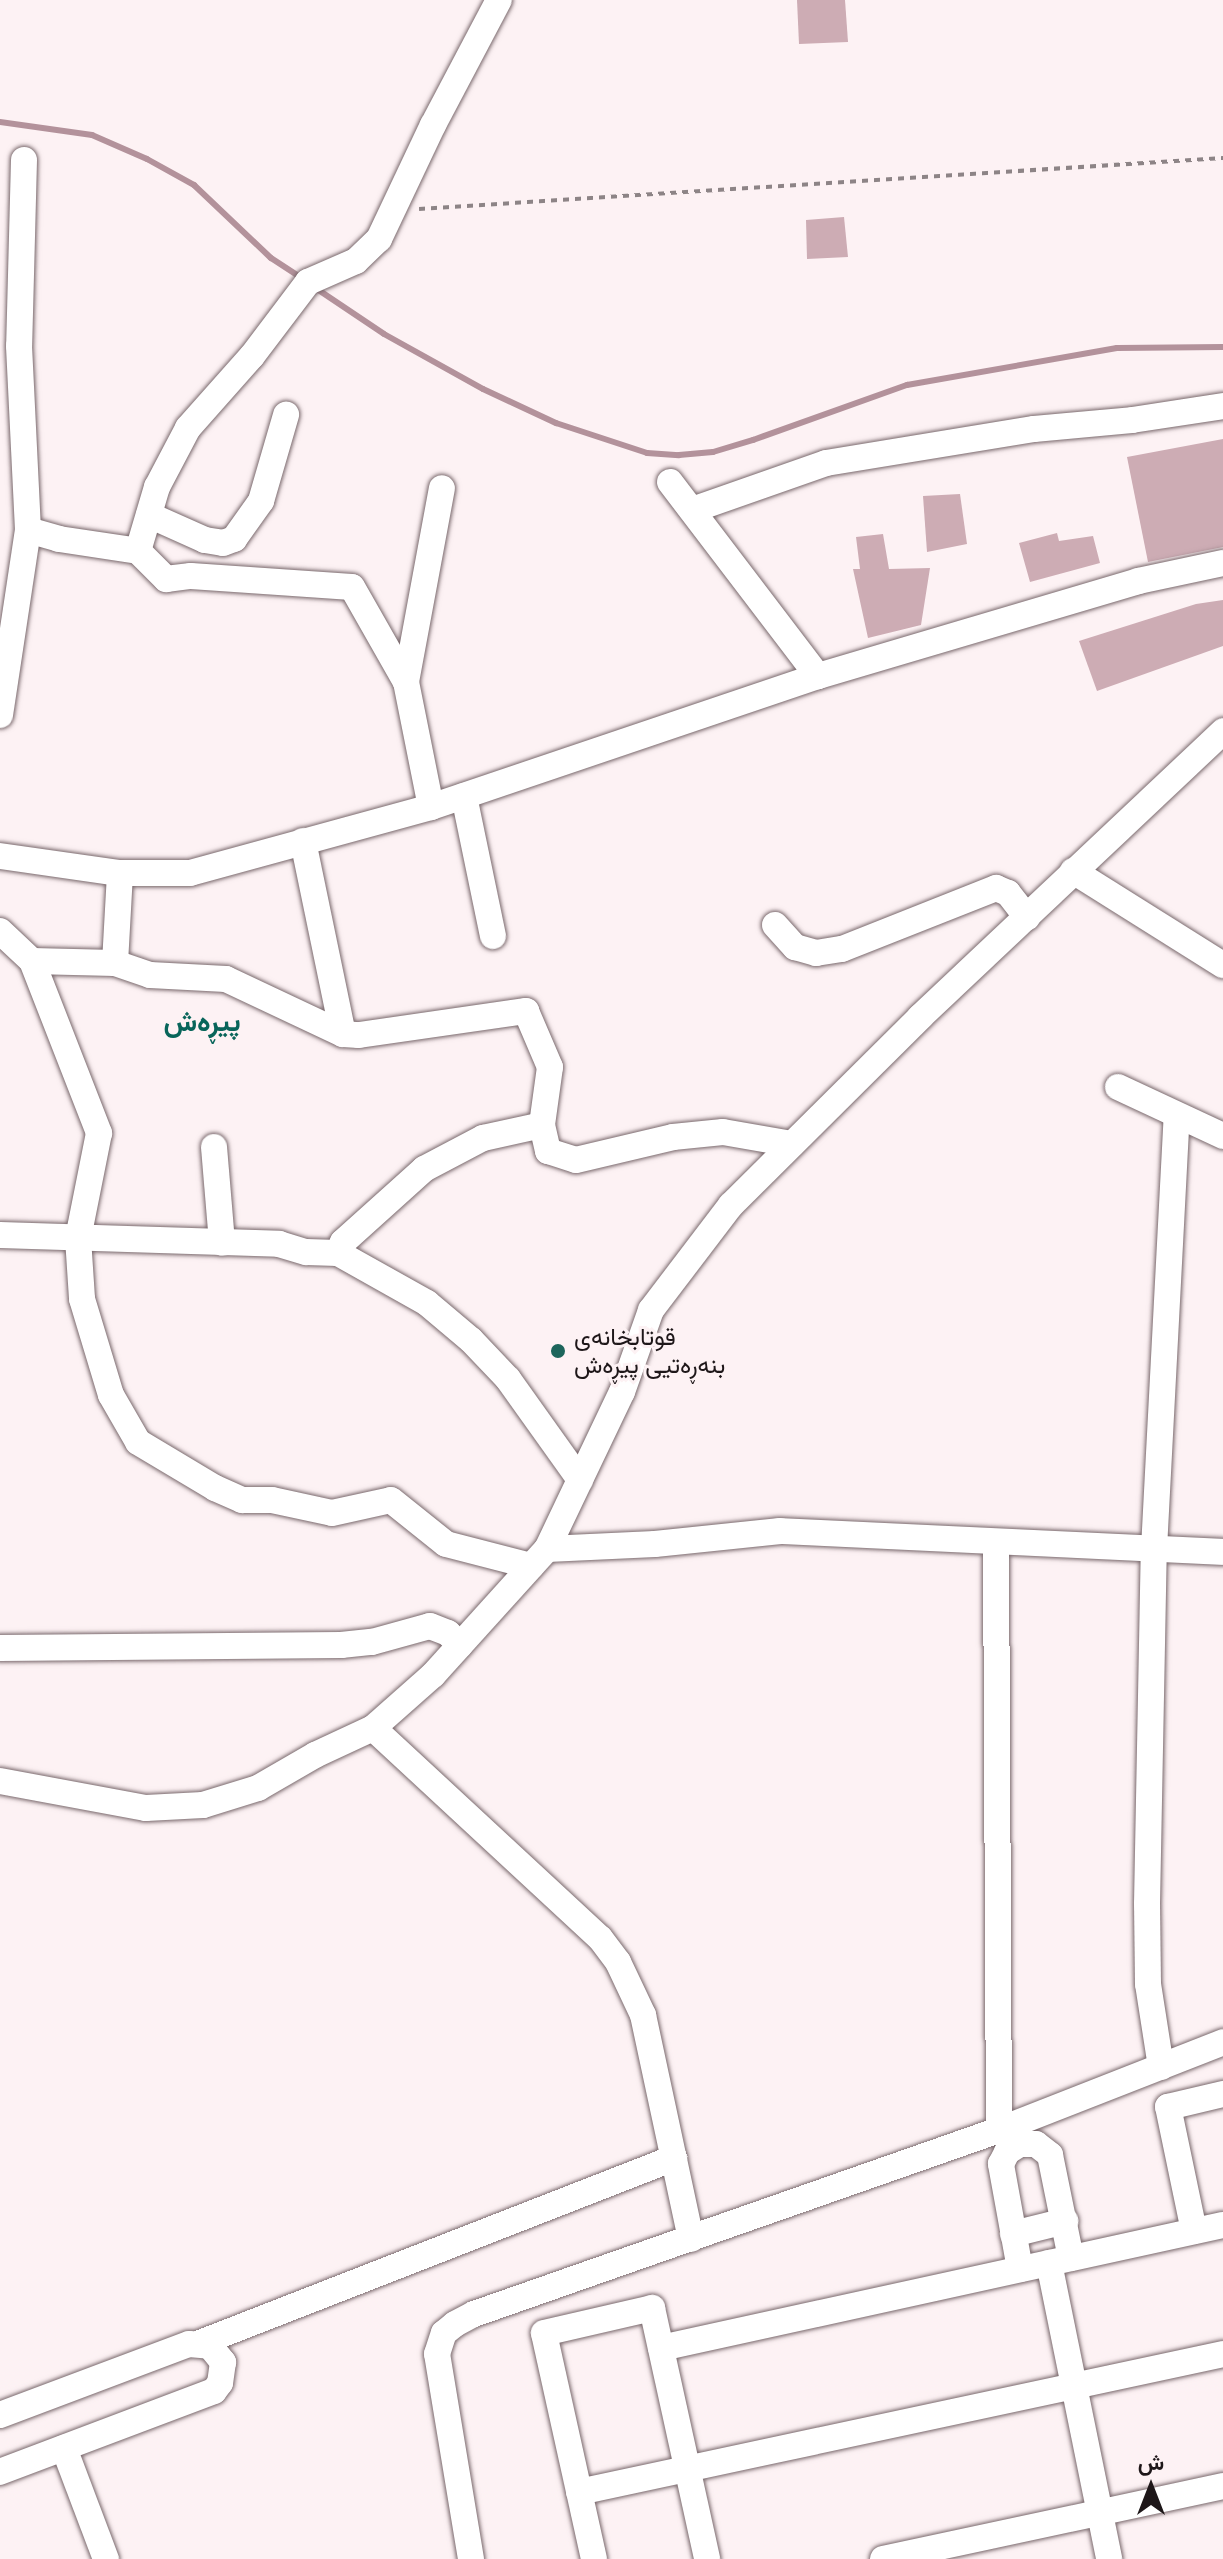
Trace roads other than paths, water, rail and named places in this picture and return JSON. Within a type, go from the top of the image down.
[{"type":"street","points":[[138,551],[157,487],[188,428],[252,356],[308,282],[356,261],[379,239],[395,211],[433,125],[499,0]]},
{"type":"street","points":[[0,715],[28,530],[19,346],[24,160]]},
{"type":"street","points":[[695,509],[826,463],[1034,429],[1132,420],[1223,406]]},
{"type":"street","points":[[149,515],[205,540],[223,543],[234,539],[261,501],[286,415]]},
{"type":"street","points":[[670,482],[695,509],[818,676]]},
{"type":"street","points":[[406,682],[442,488]]},
{"type":"street","points":[[28,530],[59,539],[138,551],[166,579],[191,576],[352,587],[406,682],[431,807]]},
{"type":"street","points":[[0,856],[120,873],[190,873],[431,807],[818,676],[1138,581],[1223,563]]},
{"type":"street","points":[[0,1781],[146,1808],[203,1805],[258,1788],[315,1755],[373,1728],[433,1675],[539,1558],[622,1392],[651,1310],[731,1205],[1073,871],[1223,731]]},
{"type":"street","points":[[464,796],[493,936]]},
{"type":"street","points":[[303,841],[343,1034]]},
{"type":"street","points":[[1073,871],[1223,965]]},
{"type":"street","points":[[115,963],[120,873]]},
{"type":"street","points":[[775,925],[795,947],[816,953],[842,949],[996,888],[1008,893],[1027,917]]},
{"type":"street","points":[[0,931],[32,961],[99,1133],[78,1238],[82,1299],[89,1333],[111,1395],[138,1442],[215,1488],[242,1500],[272,1500],[332,1513],[391,1500],[446,1544],[539,1558],[780,1531],[996,1544],[1223,1552]]},
{"type":"street","points":[[32,961],[115,963],[150,975],[226,979],[343,1034],[359,1035],[526,1011],[550,1067],[542,1125],[548,1151],[576,1160],[673,1137],[723,1132],[792,1144]]},
{"type":"street","points":[[1118,1087],[1223,1136]]},
{"type":"street","points":[[1161,2067],[1148,1984],[1147,1904],[1154,1549],[1177,1117]]},
{"type":"street","points":[[338,1253],[343,1242],[424,1169],[483,1138],[542,1125]]},
{"type":"street","points":[[214,1147],[222,1243]]},
{"type":"street","points":[[0,1235],[279,1244],[306,1252],[338,1253],[427,1303],[471,1340],[508,1379],[580,1480]]},
{"type":"street","points":[[996,1544],[999,2130]]},
{"type":"street","points":[[0,1648],[341,1645],[372,1642],[430,1626],[448,1633],[460,1645]]},
{"type":"street","points":[[373,1728],[600,1938],[618,1962],[643,2015],[691,2239]]},
{"type":"street","points":[[471,2559],[439,2383],[437,2354],[444,2333],[474,2314],[999,2130],[1223,2042]]},
{"type":"street","points":[[1194,2231],[1168,2107],[1223,2094]]},
{"type":"street","points":[[1020,2269],[1001,2164],[1007,2152],[1020,2144],[1036,2144],[1047,2150],[1065,2221],[1060,2260],[1074,2385],[1109,2559]]},
{"type":"street","points":[[0,2415],[200,2343],[674,2158]]},
{"type":"street","points":[[1013,2234],[1065,2221]]},
{"type":"street","points":[[661,2348],[1223,2225]]},
{"type":"street","points":[[594,2559],[544,2333],[652,2308],[707,2559]]},
{"type":"street","points":[[0,2472],[214,2391],[220,2383],[223,2362],[210,2346],[200,2343]]},
{"type":"street","points":[[579,2492],[1223,2354]]},
{"type":"street","points":[[64,2448],[106,2559]]},
{"type":"street","points":[[883,2559],[1223,2486]]},
{"type":"waterway","points":[[0,122],[92,135],[147,159],[194,185],[271,258],[302,278]]},
{"type":"waterway","points":[[314,287],[384,334],[483,389],[556,423],[647,453],[679,455],[713,452],[907,385],[1117,348],[1223,347]]},
{"type":"place","name":"قوتابخانەی بنەڕەتیی پیڕەش","points":[[558,1351]]},
{"type":"district","name":"پیڕەش","points":[[202,1022]]}]
